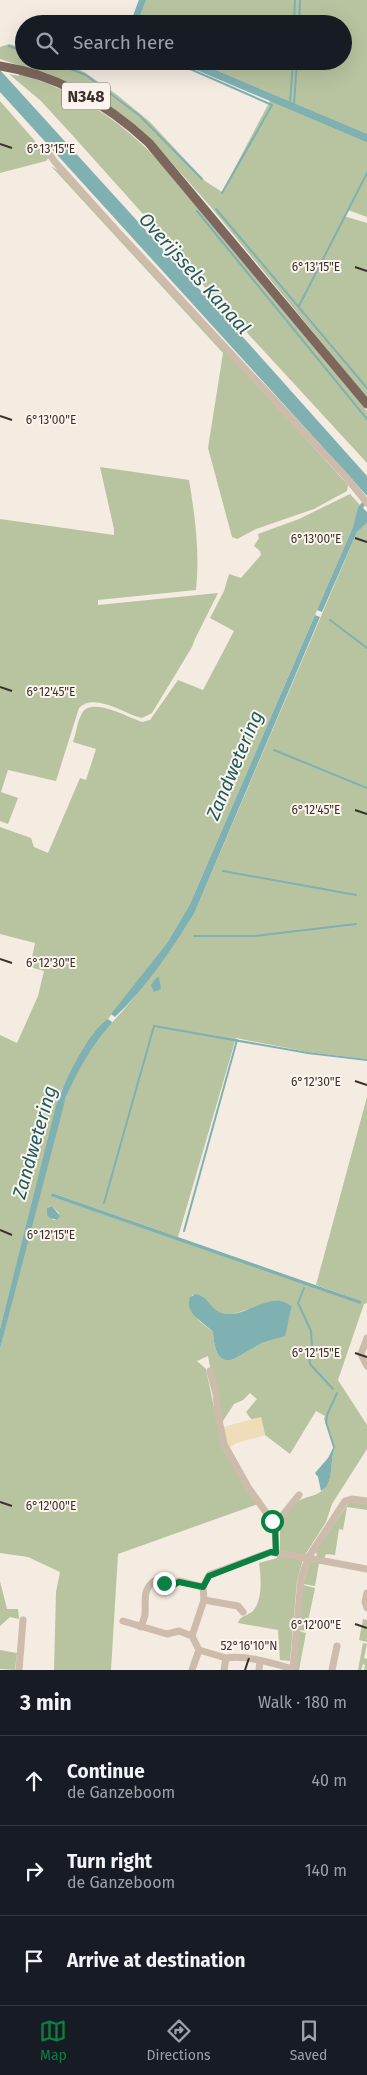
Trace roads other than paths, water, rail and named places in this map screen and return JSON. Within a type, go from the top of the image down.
[{"type":"main road","name":"N348","points":[[0,66],[15,69]]},
{"type":"main road","name":"N348","points":[[19,70],[53,80],[86,96],[123,121],[149,143],[367,404]]},
{"type":"street","points":[[45,148],[105,218],[346,477],[367,503]]},
{"type":"street","points":[[367,1338],[361,1354],[367,1366]]},
{"type":"street","points":[[210,1371],[216,1394],[224,1444],[248,1487],[275,1526],[276,1553]]},
{"type":"street","points":[[275,1526],[299,1495]]},
{"type":"street","points":[[199,1650],[226,1658],[233,1657],[260,1661],[293,1669],[301,1579],[308,1558],[343,1503],[349,1499],[367,1502]]},
{"type":"street","points":[[192,1636],[204,1600],[203,1587],[209,1576],[271,1552],[367,1569]]},
{"type":"street","points":[[141,1627],[145,1614],[145,1594],[148,1586],[154,1581],[173,1585],[179,1582],[203,1587]]},
{"type":"street","points":[[367,1593],[365,1602],[367,1608]]},
{"type":"street","points":[[204,1600],[238,1606],[243,1612]]},
{"type":"street","points":[[19,1670],[23,1620]]},
{"type":"street","points":[[123,1621],[168,1634],[178,1631],[192,1636],[199,1650],[192,1670]]},
{"type":"street","points":[[332,1670],[337,1646]]},
{"type":"street","points":[[224,1670],[226,1658]]},
{"type":"street","points":[[259,1670],[260,1661]]},
{"type":"water","points":[[0,70],[367,476],[367,496],[0,92]]},
{"type":"water","points":[[362,502],[365,505],[363,508],[367,512],[367,523],[357,532],[322,612],[317,610]]},
{"type":"water","points":[[315,615],[320,617],[194,914],[148,981],[115,1017],[111,1014],[167,943],[190,904]]},
{"type":"water","points":[[159,977],[161,989],[154,992],[151,985]]},
{"type":"water","points":[[108,1019],[112,1022],[111,1024],[85,1059],[66,1097],[0,1349],[0,1329],[56,1106],[71,1071],[85,1046],[100,1025]]},
{"type":"water","points":[[52,1193],[361,1301],[361,1303],[50,1196]]},
{"type":"water","points":[[52,1206],[60,1216],[57,1220],[47,1215],[47,1208]]},
{"type":"water","points":[[196,1294],[224,1314],[239,1313],[270,1301],[285,1302],[292,1307],[285,1336],[262,1343],[234,1359],[223,1359],[217,1353],[213,1332],[192,1313],[189,1303],[190,1297]]},
{"type":"water","points":[[334,1446],[330,1477],[325,1488],[321,1491],[318,1477],[315,1473],[328,1458]]},
{"type":"waterway","points":[[136,15],[142,0]]},
{"type":"waterway","points":[[139,15],[145,0]]},
{"type":"waterway","points":[[294,15],[295,0]]},
{"type":"waterway","points":[[299,15],[300,0]]},
{"type":"waterway","points":[[9,46],[15,48]]},
{"type":"waterway","points":[[73,70],[86,75],[140,116],[202,179]]},
{"type":"waterway","points":[[192,70],[272,105],[222,193]]},
{"type":"waterway","points":[[204,70],[367,139]]},
{"type":"waterway","points":[[212,70],[367,135]]},
{"type":"waterway","points":[[290,103],[292,70]]},
{"type":"waterway","points":[[294,104],[296,70]]},
{"type":"waterway","points":[[299,306],[367,173]]},
{"type":"waterway","points":[[216,209],[367,388]]},
{"type":"waterway","points":[[197,211],[367,419]]},
{"type":"waterway","points":[[330,620],[367,648]]},
{"type":"waterway","points":[[274,750],[367,788]]},
{"type":"waterway","points":[[223,871],[356,895]]},
{"type":"waterway","points":[[194,936],[255,936],[356,924]]},
{"type":"waterway","points":[[104,1203],[154,1026],[308,1053],[367,1060]]},
{"type":"waterway","points":[[184,1231],[237,1040]]},
{"type":"waterway","points":[[304,1288],[298,1303],[311,1331],[310,1364],[333,1389]]},
{"type":"waterway","points":[[334,1447],[326,1422],[327,1415],[337,1393]]},
{"type":"water label","name":"Overijssels Kanaal","points":[[195,273]]},
{"type":"water label","name":"Zandwetering","points":[[234,765]]},
{"type":"water label","name":"Zandwetering","points":[[34,1142]]}]
